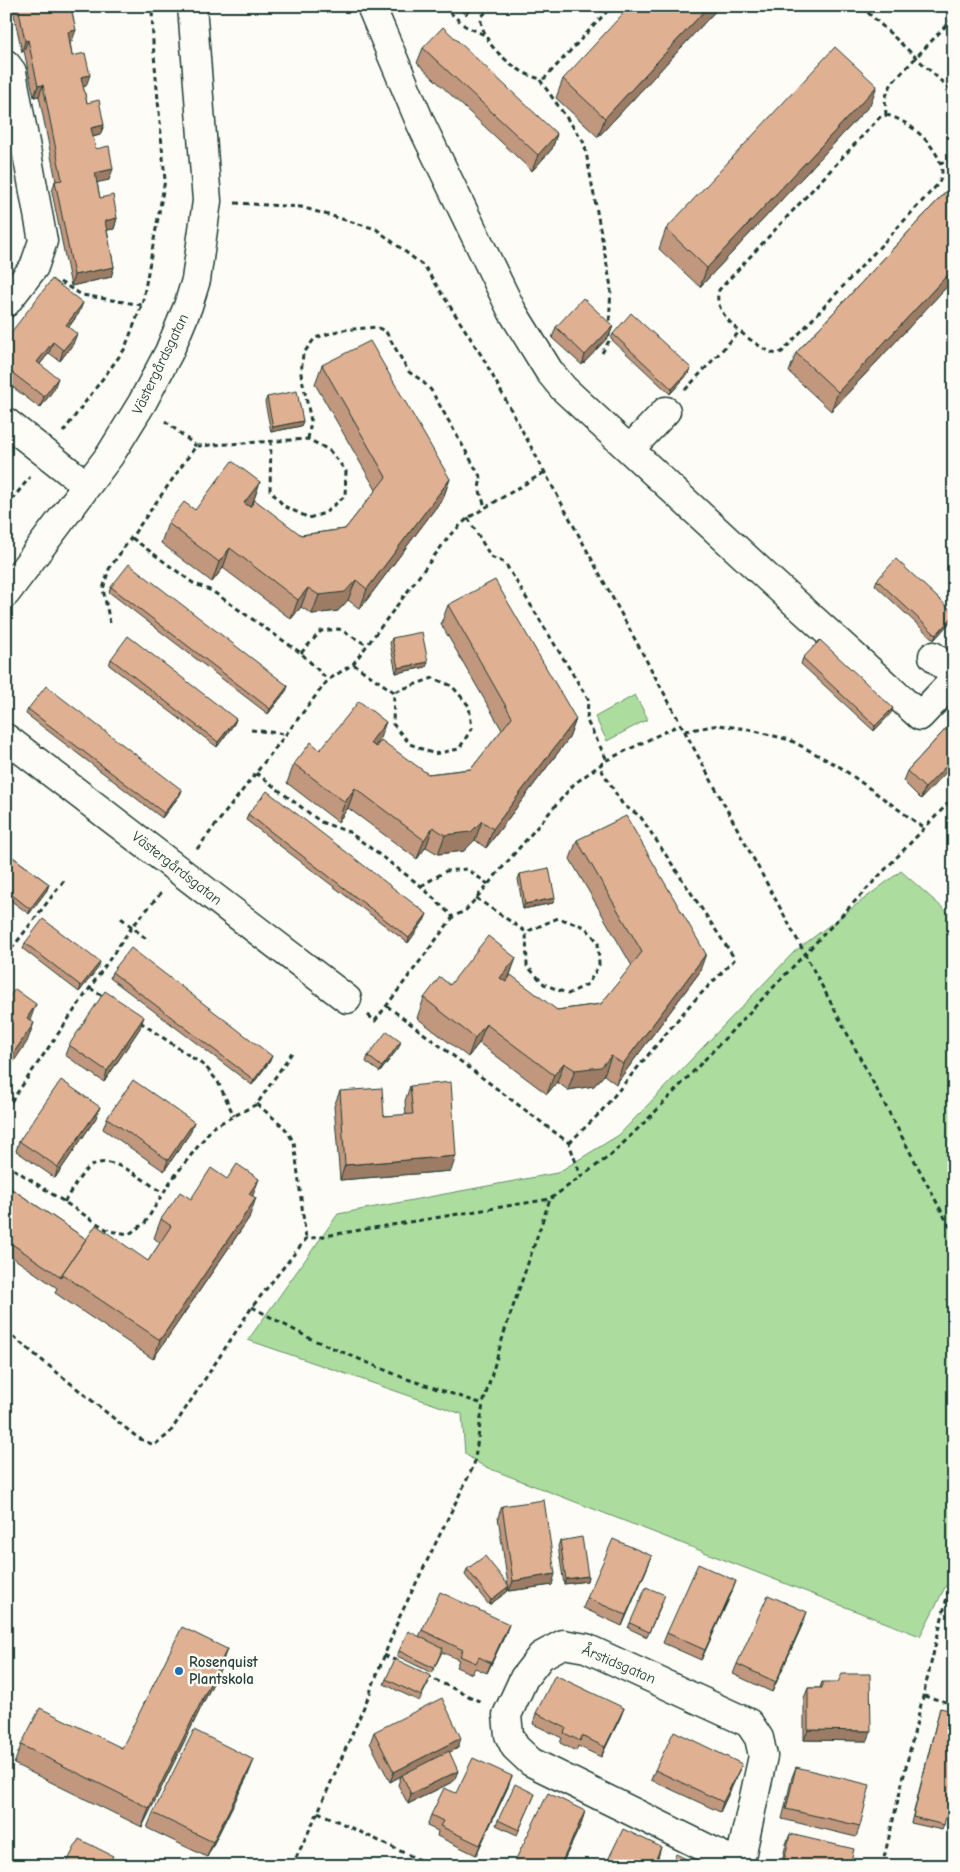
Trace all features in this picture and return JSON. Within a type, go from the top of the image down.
[{"type":"street","name":"Västergårdsgatan","points":[[6,593],[110,455],[142,403],[169,352],[188,306],[196,280],[207,201],[192,6]]},
{"type":"street","points":[[371,6],[421,124],[512,311],[554,378],[920,716],[954,680]]},
{"type":"street","points":[[6,64],[12,72],[43,241],[34,266],[6,303]]},
{"type":"street","points":[[630,449],[666,411]]},
{"type":"street","points":[[6,422],[86,485]]},
{"type":"street","points":[[933,656],[954,676]]},
{"type":"street","name":"Västergårdsgatan","points":[[6,738],[347,999]]},
{"type":"street","name":"Årstidsgatan","points":[[564,1644],[586,1648],[748,1723],[759,1738],[763,1756],[739,1865],[531,1762],[515,1747],[509,1734],[507,1714],[524,1678],[541,1656],[564,1644]]},
{"type":"path","points":[[6,507],[124,350],[142,305],[165,180],[153,43],[152,6]]},
{"type":"path","points":[[443,6],[465,26],[486,35]]},
{"type":"path","points":[[492,6],[483,15],[481,21],[491,45],[503,57],[526,74],[540,80],[586,147],[611,288],[609,341],[602,353]]},
{"type":"path","points":[[540,80],[545,78],[612,6]]},
{"type":"path","points":[[861,6],[954,93]]},
{"type":"path","points":[[886,115],[885,98],[898,75],[954,17]]},
{"type":"path","points":[[886,115],[900,120],[927,141],[940,163],[942,172],[939,183],[782,352],[776,354],[770,352],[740,331],[727,319],[717,295],[719,290],[880,116],[886,115]]},
{"type":"path","points":[[940,163],[954,160]]},
{"type":"path","points":[[207,201],[301,207],[376,229],[425,267],[483,358],[805,954],[954,1235]]},
{"type":"path","points":[[34,266],[82,295],[142,305]]},
{"type":"path","points":[[308,439],[311,421],[301,374],[303,354],[315,338],[341,330],[377,327],[386,332],[409,372],[431,390],[481,478],[479,488],[486,507]]},
{"type":"path","points":[[666,411],[740,331]]},
{"type":"path","points":[[142,403],[196,446],[271,441],[308,439],[329,450],[346,471],[345,496],[325,513],[309,518],[284,506],[270,490],[271,441]]},
{"type":"path","points":[[110,623],[104,589],[109,569],[196,446]]},
{"type":"path","points":[[6,1109],[132,927],[180,871],[328,680],[353,664],[450,535],[468,518],[545,472]]},
{"type":"path","points":[[468,518],[491,557],[505,563],[588,698],[586,721],[607,760]]},
{"type":"path","points":[[132,538],[193,583],[212,591],[301,653],[328,680]]},
{"type":"path","points":[[301,653],[321,631],[338,629],[366,645]]},
{"type":"path","points":[[353,664],[394,692]]},
{"type":"path","points":[[432,678],[452,686],[469,706],[472,728],[459,748],[434,754],[410,744],[393,724],[394,692],[432,678]]},
{"type":"path","points":[[347,999],[375,1021],[453,917],[466,910],[574,784],[607,760],[681,724]]},
{"type":"path","points":[[685,731],[719,725],[747,729],[790,740],[840,767],[924,828]]},
{"type":"path","points":[[251,730],[286,734]]},
{"type":"path","points":[[569,1143],[599,1114],[689,1006],[735,959],[640,816],[624,805],[599,766]]},
{"type":"path","points":[[256,773],[321,822],[349,832],[422,886],[453,917]]},
{"type":"path","points":[[6,1331],[138,1438],[154,1445],[169,1434],[252,1307],[306,1239],[550,1199],[611,1155],[654,1113],[954,797]]},
{"type":"path","points":[[422,886],[446,871],[467,869],[488,884]]},
{"type":"path","points":[[6,956],[66,878]]},
{"type":"path","points":[[476,898],[526,932]]},
{"type":"path","points":[[121,918],[149,942]]},
{"type":"path","points":[[558,918],[585,927],[598,942],[599,950],[599,964],[588,984],[568,994],[544,984],[527,966],[526,932],[558,918]]},
{"type":"path","points":[[90,988],[106,998]]},
{"type":"path","points":[[387,1006],[569,1143],[581,1177]]},
{"type":"path","points":[[136,1019],[206,1067],[218,1082],[234,1116]]},
{"type":"path","points":[[6,1164],[109,1231],[129,1234],[145,1223],[170,1182],[213,1127],[257,1104],[293,1051]]},
{"type":"path","points":[[257,1104],[284,1127],[294,1142],[306,1239]]},
{"type":"path","points":[[64,1202],[87,1169],[100,1162],[115,1162],[163,1193]]},
{"type":"path","points":[[292,1866],[367,1700],[399,1618],[474,1465],[483,1404],[505,1330],[550,1199]]},
{"type":"path","points":[[252,1307],[309,1338],[404,1378],[483,1404]]},
{"type":"path","points":[[882,1866],[954,1568]]},
{"type":"path","points":[[948,1592],[954,1590]]},
{"type":"path","points":[[384,1655],[405,1665]]},
{"type":"path","points":[[422,1673],[507,1714]]},
{"type":"path","points":[[924,1696],[954,1704]]},
{"type":"path","points":[[318,1812],[432,1866]]},
{"type":"green space","points":[[635,695],[648,719],[607,741],[595,717]]},
{"type":"green space","points":[[901,871],[954,918],[954,1570],[920,1636],[483,1466],[465,1454],[462,1414],[248,1340],[338,1214],[557,1173],[619,1135],[794,952]]},
{"type":"building","points":[[18,6],[59,6],[60,11],[71,8],[76,30],[68,32],[72,56],[85,53],[90,75],[81,77],[87,103],[99,100],[104,125],[91,128],[96,149],[109,146],[113,169],[95,173],[100,198],[113,195],[117,218],[105,221],[114,267],[74,275],[55,181],[62,180],[43,85],[38,86],[28,40],[25,41]]},
{"type":"building","points":[[630,6],[709,6],[605,118],[563,79]]},
{"type":"building","points":[[443,27],[557,134],[538,155],[423,48]]},
{"type":"building","points":[[835,47],[877,86],[707,268],[666,229]]},
{"type":"building","points":[[954,183],[954,268],[838,392],[796,353]]},
{"type":"building","points":[[52,279],[83,303],[66,325],[77,334],[63,350],[53,342],[37,362],[58,378],[44,397],[6,368],[6,339]]},
{"type":"building","points":[[583,298],[613,326],[585,355],[556,327]]},
{"type":"building","points":[[631,313],[691,368],[672,389],[613,334]]},
{"type":"building","points":[[370,341],[450,479],[367,589],[356,580],[345,592],[319,595],[308,588],[298,600],[230,548],[219,562],[168,523],[184,502],[195,510],[232,461],[260,482],[244,503],[250,507],[255,500],[301,535],[345,529],[386,477],[322,365]]},
{"type":"building","points":[[297,391],[303,421],[273,427],[267,397]]},
{"type":"building","points":[[896,559],[954,613],[936,635],[877,580]]},
{"type":"building","points":[[129,564],[288,686],[270,709],[111,587]]},
{"type":"building","points":[[495,580],[576,719],[493,829],[482,821],[471,832],[445,835],[433,827],[424,840],[355,788],[345,802],[294,764],[311,742],[320,750],[359,701],[386,722],[370,743],[376,747],[381,740],[428,774],[471,769],[512,717],[448,605]]},
{"type":"building","points":[[422,632],[428,662],[398,668],[392,638]]},
{"type":"building","points":[[128,636],[236,719],[218,742],[111,659]]},
{"type":"building","points":[[820,640],[893,708],[875,726],[803,658]]},
{"type":"building","points":[[46,686],[182,790],[164,813],[28,709]]},
{"type":"building","points":[[954,720],[954,758],[925,788],[907,771]]},
{"type":"building","points":[[267,791],[427,914],[409,938],[248,814]]},
{"type":"building","points":[[626,816],[706,954],[623,1064],[611,1056],[601,1067],[575,1070],[564,1063],[554,1075],[486,1024],[475,1038],[424,998],[440,977],[450,985],[488,936],[516,958],[500,978],[506,982],[511,975],[557,1010],[601,1004],[642,952],[577,840]]},
{"type":"building","points":[[6,852],[49,884],[30,909],[6,890]]},
{"type":"building","points":[[549,868],[555,898],[525,904],[520,874]]},
{"type":"building","points":[[43,919],[100,962],[81,986],[25,943]]},
{"type":"building","points":[[131,948],[272,1056],[254,1080],[112,972]]},
{"type":"building","points":[[15,989],[36,1004],[27,1018],[34,1023],[6,1064],[6,1001]]},
{"type":"building","points":[[105,991],[144,1017],[107,1071],[69,1045]]},
{"type":"building","points":[[387,1031],[401,1041],[382,1067],[368,1056]]},
{"type":"building","points":[[61,1080],[100,1107],[58,1167],[19,1141]]},
{"type":"building","points":[[133,1080],[194,1122],[168,1160],[107,1118]]},
{"type":"building","points":[[451,1082],[456,1156],[345,1165],[340,1091],[382,1088],[384,1116],[413,1114],[410,1086]]},
{"type":"building","points":[[237,1164],[259,1179],[249,1194],[256,1198],[160,1340],[62,1274],[96,1225],[148,1261],[171,1226],[161,1219],[180,1192],[191,1199],[211,1168],[227,1179]]},
{"type":"building","points":[[6,1185],[86,1239],[61,1277],[6,1240]]},
{"type":"building","points":[[544,1500],[555,1574],[513,1581],[502,1506]]},
{"type":"building","points":[[582,1537],[588,1576],[566,1579],[560,1541]]},
{"type":"building","points":[[613,1539],[652,1556],[626,1615],[587,1598]]},
{"type":"building","points":[[485,1556],[509,1586],[491,1600],[467,1569]]},
{"type":"building","points":[[698,1564],[736,1581],[705,1650],[667,1633]]},
{"type":"building","points":[[646,1587],[665,1595],[649,1632],[630,1623]]},
{"type":"building","points":[[440,1592],[509,1624],[491,1663],[479,1657],[476,1663],[460,1656],[463,1650],[422,1630]]},
{"type":"building","points":[[768,1595],[807,1612],[776,1682],[737,1664]]},
{"type":"building","points":[[182,1627],[227,1649],[149,1808],[21,1745],[40,1708],[122,1748]]},
{"type":"building","points":[[408,1631],[443,1648],[434,1668],[399,1651]]},
{"type":"building","points":[[395,1659],[431,1676],[421,1696],[386,1679]]},
{"type":"building","points":[[842,1674],[870,1674],[871,1731],[808,1730],[808,1688],[822,1688],[822,1682],[838,1682]]},
{"type":"building","points":[[555,1675],[624,1708],[605,1747],[582,1736],[580,1741],[564,1733],[566,1728],[536,1713]]},
{"type":"building","points":[[442,1698],[461,1738],[394,1772],[374,1732]]},
{"type":"building","points":[[940,1708],[954,1711],[954,1785],[944,1825],[913,1817]]},
{"type":"building","points":[[194,1730],[254,1760],[213,1842],[153,1813]]},
{"type":"building","points":[[674,1731],[742,1764],[723,1802],[655,1770]]},
{"type":"building","points":[[449,1751],[458,1771],[411,1794],[402,1775]]},
{"type":"building","points":[[473,1758],[512,1776],[480,1845],[440,1826],[443,1821],[431,1815],[444,1788],[456,1793]]},
{"type":"building","points":[[796,1767],[870,1785],[860,1826],[786,1809]]},
{"type":"building","points":[[515,1784],[535,1794],[519,1830],[498,1820]]},
{"type":"building","points":[[548,1793],[585,1811],[560,1866],[525,1866],[515,1861]]},
{"type":"building","points":[[623,1829],[661,1847],[653,1866],[605,1866]]},
{"type":"building","points":[[790,1834],[854,1849],[850,1866],[783,1866]]},
{"type":"building","points":[[79,1839],[113,1856],[108,1866],[65,1866]]},
{"type":"building","points":[[676,1854],[700,1866],[671,1866]]},
{"type":"place","name":"Rosenquist Plantskola","points":[[179,1671]]}]
